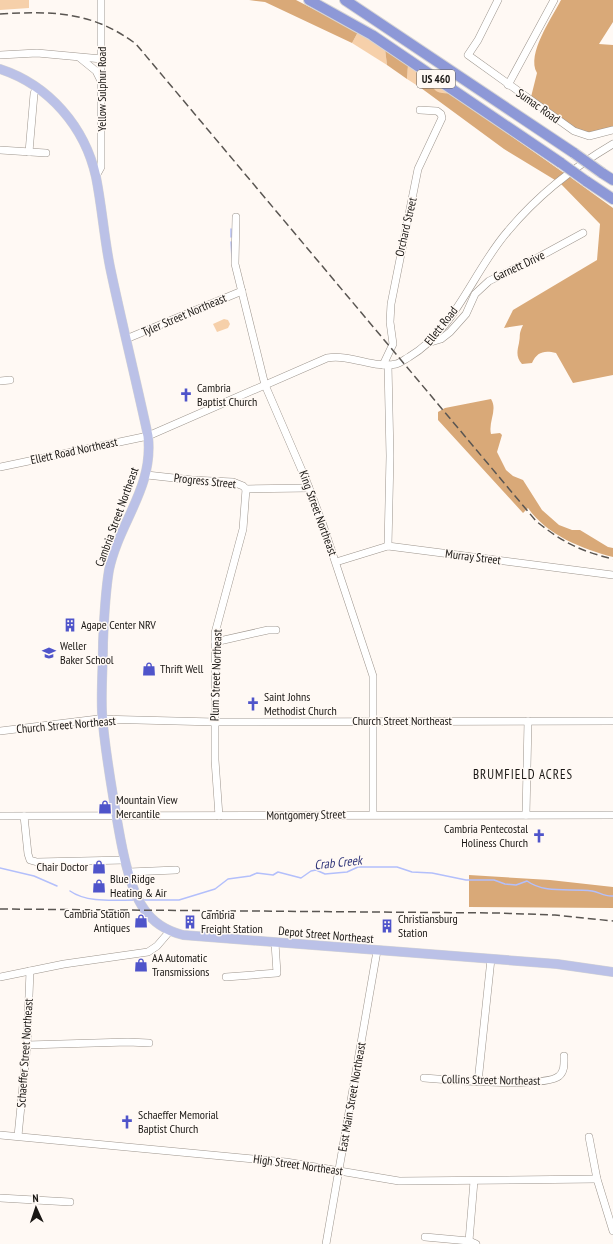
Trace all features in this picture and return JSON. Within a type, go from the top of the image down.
[{"type":"highway","name":"US 460","points":[[309,0],[372,35],[613,199]]},
{"type":"highway","name":"US 460","points":[[345,0],[613,180]]},
{"type":"main road","name":"Cambria Street Northeast","points":[[0,69],[14,74],[36,87],[56,103],[70,120],[88,151],[96,176],[110,266],[148,436],[149,456],[147,475],[117,547],[109,573],[104,612],[103,719],[116,816],[125,860],[139,900],[146,913],[161,927],[169,932]]},
{"type":"main road","name":"Depot Street Northeast","points":[[169,932],[183,935],[586,967],[613,972]]},
{"type":"street","name":"Yellow Sulphur Road","points":[[96,176],[101,168],[101,0]]},
{"type":"street","points":[[498,0],[478,40],[468,55],[508,84]]},
{"type":"street","name":"Sumac Road","points":[[554,0],[508,84],[581,134],[589,136],[613,130]]},
{"type":"street","points":[[0,55],[37,53],[102,59]]},
{"type":"street","points":[[78,57],[89,64],[96,71],[102,82]]},
{"type":"street","points":[[29,152],[34,94],[36,87]]},
{"type":"street","name":"Orchard Street","points":[[388,546],[390,456],[386,365],[393,344],[390,316],[394,285],[418,169],[442,118],[441,114],[437,111],[420,110]]},
{"type":"street","name":"Ellett Road","points":[[386,365],[397,364],[431,342],[453,313],[487,258],[524,213],[560,181],[613,144]]},
{"type":"street","points":[[0,150],[46,153]]},
{"type":"street","name":"King Street Northeast","points":[[236,217],[234,252],[265,385],[309,488],[336,562],[373,676],[374,814]]},
{"type":"street","name":"Garnett Drive","points":[[431,342],[441,339],[450,332],[466,314],[475,294],[489,281],[584,233]]},
{"type":"street","name":"Tyler Street Northeast","points":[[126,340],[242,291]]},
{"type":"street","points":[[148,436],[327,358],[337,357],[386,365]]},
{"type":"street","points":[[0,381],[10,380]]},
{"type":"street","name":"Ellett Road Northeast","points":[[0,467],[148,436]]},
{"type":"street","name":"Progress Street","points":[[147,475],[192,480],[233,482],[243,486],[246,489],[309,488]]},
{"type":"street","name":"Plum Street Northeast","points":[[219,816],[214,722],[215,642],[217,624],[243,529],[246,489]]},
{"type":"street","name":"Murray Street","points":[[336,562],[388,546],[613,575]]},
{"type":"street","points":[[215,642],[268,630],[276,630]]},
{"type":"street","name":"Church Street Northeast","points":[[0,731],[103,719],[214,722],[613,721]]},
{"type":"street","points":[[526,815],[528,721]]},
{"type":"street","name":"Montgomery Street","points":[[0,816],[374,814],[613,815]]},
{"type":"street","points":[[24,816],[30,860],[37,862],[125,860]]},
{"type":"street","points":[[129,872],[176,870]]},
{"type":"street","points":[[0,977],[148,952],[157,946],[169,932]]},
{"type":"street","points":[[226,977],[277,972],[275,942]]},
{"type":"street","name":"East Main Street Northeast","points":[[326,1244],[378,951]]},
{"type":"street","points":[[478,1082],[490,959]]},
{"type":"street","name":"Schaeffer Street Northeast","points":[[18,1136],[27,1045],[30,971]]},
{"type":"street","points":[[27,1045],[128,1042],[149,1043]]},
{"type":"street","name":"Collins Street Northeast","points":[[424,1078],[478,1082],[548,1081],[559,1076],[564,1067],[564,1056]]},
{"type":"street","name":"High Street Northeast","points":[[0,1135],[286,1162],[399,1181],[597,1179]]},
{"type":"street","points":[[589,1138],[597,1179],[613,1231]]},
{"type":"street","points":[[425,1237],[472,1243],[474,1181]]},
{"type":"street","points":[[0,1198],[70,1202]]},
{"type":"shaded area","points":[[0,0],[29,0],[29,8],[0,10]]},
{"type":"shaded area","points":[[249,0],[296,0],[358,32],[352,43],[265,2]]},
{"type":"shaded area","points":[[561,0],[613,0],[613,22],[599,44],[613,45],[613,127],[593,133],[580,131],[531,97],[537,73],[535,56],[537,46]]},
{"type":"shaded area","points":[[358,32],[385,49],[387,65],[352,43]]},
{"type":"shaded area","points":[[385,49],[408,65],[407,79],[387,65]]},
{"type":"shaded area","points":[[408,65],[450,93],[438,94],[422,85],[421,88],[407,79]]},
{"type":"shaded area","points":[[422,77],[428,78],[436,91],[450,93],[564,173],[555,180],[504,149],[421,88],[422,85],[418,81]]},
{"type":"shaded area","points":[[570,177],[613,208],[613,375],[573,383],[556,353],[544,352],[536,356],[532,363],[522,364],[517,352],[523,325],[504,328],[513,310],[597,260],[600,224],[561,184]]},
{"type":"shaded area","points":[[224,319],[228,320],[230,324],[228,328],[217,332],[213,324]]},
{"type":"shaded area","points":[[491,399],[494,407],[490,430],[491,434],[500,433],[502,435],[497,452],[506,470],[513,476],[523,480],[542,510],[559,525],[572,530],[580,530],[608,547],[613,548],[613,557],[589,550],[566,540],[545,526],[528,508],[523,513],[438,420],[438,412],[445,408]]},
{"type":"shaded area","points":[[469,875],[550,880],[613,887],[613,908],[469,907]]},
{"type":"waterway","points":[[231,229],[231,237]]},
{"type":"waterway","points":[[231,242],[232,258]]},
{"type":"waterway","name":"Crab Creek","points":[[143,900],[179,900],[215,889],[228,879],[250,876],[257,873],[273,875],[278,872],[301,878],[311,871],[316,870],[325,874],[347,872],[358,867],[397,867],[412,872],[432,873],[466,880],[494,880],[505,884],[516,885],[527,881],[542,888],[558,890],[584,890],[607,896],[613,896]]},
{"type":"waterway","name":"Crab Creek","points":[[0,868],[34,876],[57,886]]},
{"type":"waterway","name":"Crab Creek","points":[[70,891],[77,895],[92,899],[135,900]]},
{"type":"railway","points":[[0,14],[54,13],[87,19],[120,33],[136,44],[536,521],[554,535],[572,545],[591,553],[613,559]]},
{"type":"railway","points":[[0,909],[497,913],[555,915],[613,921]]},
{"type":"place","name":"Cambria Baptist Church","points":[[186,395]]},
{"type":"place","name":"Agape Center NRV","points":[[70,625]]},
{"type":"place","name":"Weller Baker School","points":[[49,653]]},
{"type":"place","name":"Thrift Well","points":[[149,669]]},
{"type":"place","name":"Saint Johns Methodist Church","points":[[253,704]]},
{"type":"place","name":"Mountain View Mercantile","points":[[105,807]]},
{"type":"place","name":"Cambria Pentecostal Holiness Church","points":[[539,836]]},
{"type":"place","name":"Chair Doctor","points":[[99,867]]},
{"type":"place","name":"Blue Ridge Heating & Air","points":[[99,886]]},
{"type":"place","name":"Cambria Station Antiques","points":[[141,921]]},
{"type":"place","name":"Cambria Freight Station","points":[[190,922]]},
{"type":"place","name":"Christiansburg Station","points":[[387,926]]},
{"type":"place","name":"AA Automatic Transmissions","points":[[141,965]]},
{"type":"place","name":"Schaeffer Memorial Baptist Church","points":[[127,1122]]},
{"type":"district","name":"BRUMFIELD ACRES","points":[[523,774]]}]
